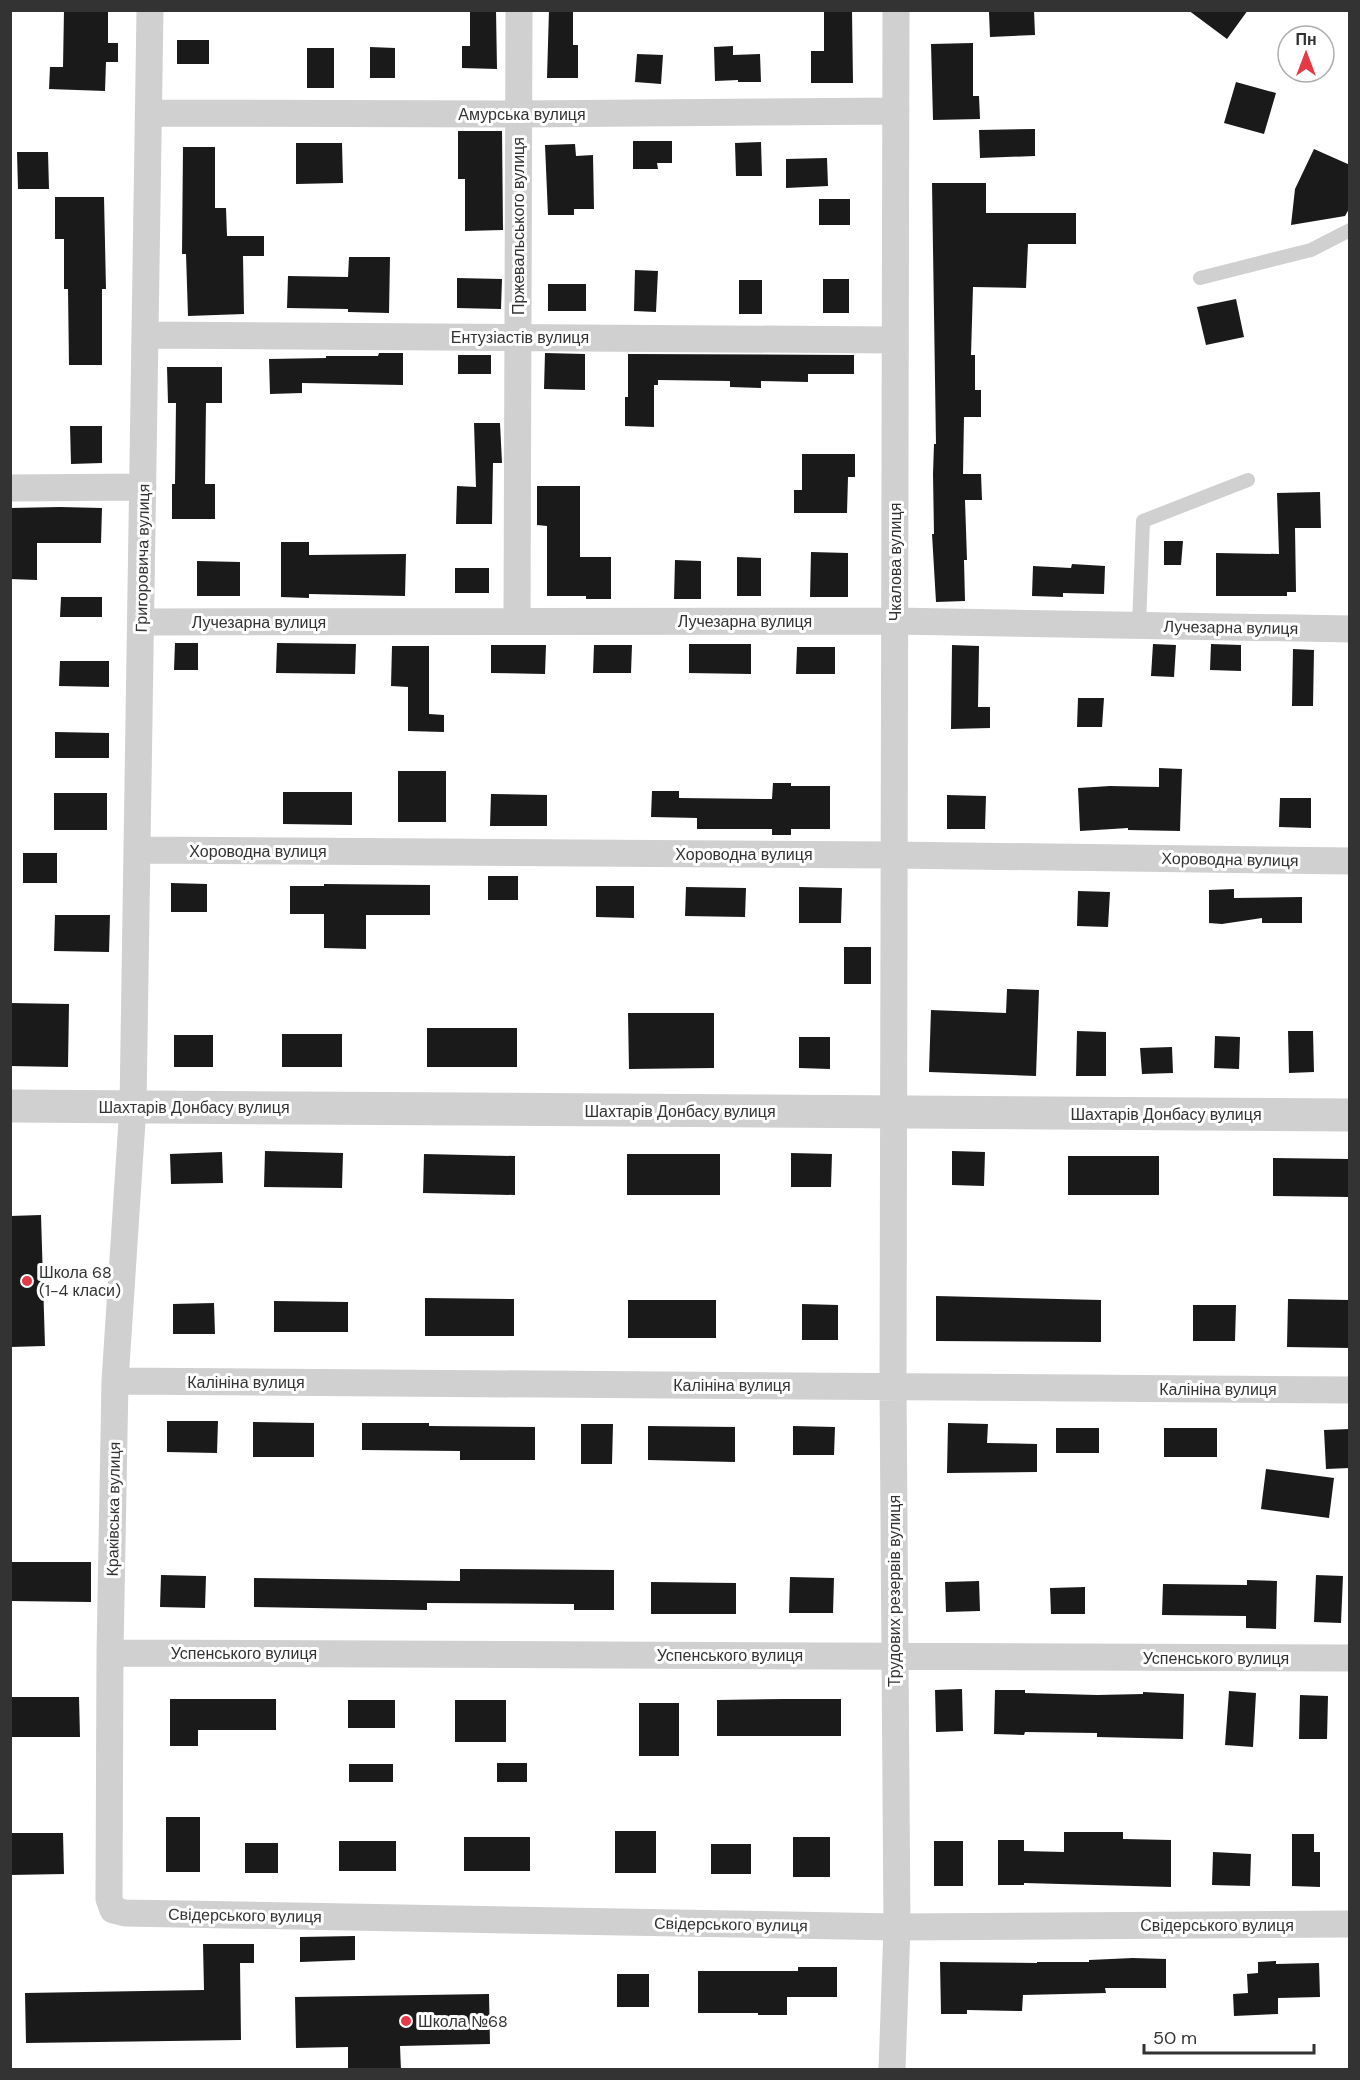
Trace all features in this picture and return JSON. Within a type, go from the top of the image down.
[{"type":"street","name":"Григоровича вулиця","points":[[134,1106],[150,10]]},
{"type":"street","name":"Пржевальського вулиця","points":[[517,621],[519,10]]},
{"type":"street","name":"Чкалова вулиця","points":[[893,1113],[896,10]]},
{"type":"street","name":"Амурська вулиця","points":[[149,113],[519,114],[896,111]]},
{"type":"street","name":"Ентузіастів вулиця","points":[[146,335],[895,340]]},
{"type":"street","points":[[10,488],[143,487]]},
{"type":"street","name":"Лучезарна вулиця","points":[[141,622],[894,621],[1350,629]]},
{"type":"street","name":"Хороводна вулиця","points":[[138,850],[894,855],[1350,861]]},
{"type":"street","name":"Шахтарів Донбасу вулиця","points":[[10,1106],[1350,1115]]},
{"type":"street","name":"Краківська вулиця","points":[[113,1911],[109,1899],[110,1653],[115,1381],[134,1106]]},
{"type":"street","name":"Трудових резервів вулиця","points":[[891,2070],[897,1927],[892,1386],[893,1113]]},
{"type":"street","name":"Калініна вулиця","points":[[115,1381],[1350,1390]]},
{"type":"street","name":"Успенського вулиця","points":[[110,1653],[1350,1658]]},
{"type":"street","name":"Свідерського вулиця","points":[[113,1911],[897,1927],[1350,1924]]},
{"type":"lane","points":[[1200,278],[1311,250],[1350,230]]},
{"type":"lane","points":[[1139,625],[1143,520],[1248,480]]},
{"type":"building","points":[[64,10],[108,10],[108,43],[118,43],[118,62],[106,62],[105,91],[49,89],[50,67],[63,67]]},
{"type":"building","points":[[470,10],[496,10],[497,69],[462,68],[462,46],[470,46]]},
{"type":"building","points":[[549,10],[573,10],[573,45],[578,45],[578,78],[547,78]]},
{"type":"building","points":[[824,10],[852,10],[853,83],[811,83],[811,51],[824,51]]},
{"type":"building","points":[[1034,10],[1035,35],[990,37],[989,12]]},
{"type":"building","points":[[1188,10],[1248,10],[1227,39]]},
{"type":"building","points":[[177,40],[209,40],[209,64],[177,64]]},
{"type":"building","points":[[973,43],[973,96],[979,96],[980,119],[933,120],[931,44]]},
{"type":"building","points":[[733,46],[733,55],[760,54],[761,82],[715,81],[714,47]]},
{"type":"building","points":[[370,47],[395,48],[395,78],[370,78]]},
{"type":"building","points":[[307,48],[334,48],[334,88],[307,88]]},
{"type":"building","points":[[637,54],[663,55],[661,84],[635,82]]},
{"type":"building","points":[[1236,82],[1276,93],[1264,134],[1224,123]]},
{"type":"building","points":[[1035,129],[1035,156],[980,158],[979,130]]},
{"type":"building","points":[[458,131],[502,131],[503,230],[465,231],[465,179],[458,179]]},
{"type":"building","points":[[633,141],[672,141],[672,163],[657,163],[658,169],[633,169]]},
{"type":"building","points":[[761,142],[762,176],[736,176],[735,143]]},
{"type":"building","points":[[296,143],[342,143],[343,183],[296,184]]},
{"type":"building","points":[[575,144],[576,156],[593,155],[594,209],[574,209],[574,215],[548,215],[545,145]]},
{"type":"building","points":[[183,147],[215,147],[215,208],[226,208],[227,236],[264,236],[264,256],[243,256],[244,314],[188,316],[186,254],[182,254]]},
{"type":"building","points":[[1314,149],[1350,165],[1350,207],[1345,216],[1291,225],[1295,189]]},
{"type":"building","points":[[17,152],[48,152],[49,189],[18,189]]},
{"type":"building","points":[[827,158],[828,186],[786,188],[786,159]]},
{"type":"building","points":[[932,183],[986,183],[986,213],[1076,213],[1076,244],[1028,244],[1026,288],[973,287],[971,355],[975,355],[975,390],[981,390],[981,417],[964,417],[963,474],[981,474],[982,500],[965,500],[967,560],[964,560],[965,601],[936,602],[932,534],[934,534],[934,444],[936,444]]},
{"type":"building","points":[[55,197],[104,197],[106,289],[102,289],[102,365],[69,365],[68,289],[64,289],[64,239],[55,239]]},
{"type":"building","points":[[819,199],[850,199],[850,225],[819,225]]},
{"type":"building","points":[[349,257],[390,257],[389,313],[348,312],[348,309],[287,308],[288,276],[348,277]]},
{"type":"building","points":[[635,270],[658,271],[656,312],[634,311]]},
{"type":"building","points":[[457,278],[502,279],[501,309],[457,308]]},
{"type":"building","points":[[823,279],[849,279],[849,313],[823,313]]},
{"type":"building","points":[[739,280],[762,280],[762,314],[739,314]]},
{"type":"building","points":[[548,284],[586,284],[586,311],[548,311]]},
{"type":"building","points":[[1236,299],[1244,337],[1206,345],[1197,307]]},
{"type":"building","points":[[379,353],[403,353],[403,385],[302,383],[302,393],[270,394],[269,359],[378,356]]},
{"type":"building","points":[[545,353],[585,354],[585,390],[544,389]]},
{"type":"building","points":[[628,354],[854,355],[854,374],[808,374],[808,382],[761,381],[761,388],[730,387],[730,381],[658,380],[658,385],[654,385],[654,427],[625,426]]},
{"type":"building","points":[[458,355],[491,355],[491,374],[458,374]]},
{"type":"building","points":[[167,367],[222,367],[222,403],[206,403],[205,484],[215,484],[215,519],[172,519],[176,403],[168,403]]},
{"type":"building","points":[[474,423],[500,423],[502,463],[493,463],[492,524],[456,524],[457,486],[476,487]]},
{"type":"building","points":[[70,426],[102,426],[102,463],[71,464]]},
{"type":"building","points":[[802,454],[855,454],[855,477],[848,477],[847,513],[794,513],[794,490],[802,490]]},
{"type":"building","points":[[537,486],[580,486],[580,557],[611,557],[611,599],[586,599],[586,596],[547,596],[547,526],[537,525]]},
{"type":"building","points":[[1320,492],[1321,528],[1295,528],[1296,592],[1287,592],[1287,596],[1216,596],[1216,553],[1279,554],[1277,493]]},
{"type":"building","points":[[10,508],[102,508],[101,543],[37,543],[37,580],[10,579]]},
{"type":"building","points":[[1164,541],[1183,541],[1181,565],[1164,565]]},
{"type":"building","points":[[281,542],[309,542],[309,555],[406,554],[405,596],[309,594],[309,598],[281,597]]},
{"type":"building","points":[[811,552],[848,553],[848,597],[810,597]]},
{"type":"building","points":[[737,557],[761,558],[761,596],[737,596]]},
{"type":"building","points":[[675,560],[701,561],[701,599],[674,599]]},
{"type":"building","points":[[197,561],[240,562],[240,596],[197,596]]},
{"type":"building","points":[[1072,564],[1105,566],[1104,594],[1063,593],[1063,597],[1032,596],[1033,566],[1071,568]]},
{"type":"building","points":[[455,568],[489,568],[489,593],[455,593]]},
{"type":"building","points":[[61,597],[102,597],[102,617],[60,617]]},
{"type":"building","points":[[175,643],[198,643],[198,670],[174,670]]},
{"type":"building","points":[[277,643],[356,644],[355,674],[276,673]]},
{"type":"building","points":[[689,644],[751,644],[751,674],[689,673]]},
{"type":"building","points":[[1153,644],[1176,645],[1174,677],[1151,676]]},
{"type":"building","points":[[1211,644],[1241,645],[1241,671],[1210,670]]},
{"type":"building","points":[[491,645],[546,645],[545,674],[491,673]]},
{"type":"building","points":[[594,645],[632,645],[631,673],[593,673]]},
{"type":"building","points":[[952,645],[979,646],[978,707],[990,707],[990,728],[951,729]]},
{"type":"building","points":[[392,646],[429,646],[429,714],[444,715],[444,732],[408,731],[408,687],[391,686]]},
{"type":"building","points":[[797,647],[835,647],[835,674],[796,674]]},
{"type":"building","points":[[1293,649],[1314,650],[1313,706],[1292,706]]},
{"type":"building","points":[[60,661],[109,661],[109,687],[59,686]]},
{"type":"building","points":[[1078,698],[1104,698],[1102,727],[1077,727]]},
{"type":"building","points":[[55,732],[109,733],[109,758],[55,758]]},
{"type":"building","points":[[1159,768],[1182,769],[1180,831],[1128,830],[1128,828],[1080,831],[1078,788],[1159,787]]},
{"type":"building","points":[[398,771],[446,771],[446,822],[398,822]]},
{"type":"building","points":[[773,783],[791,783],[791,786],[830,786],[830,829],[791,829],[791,835],[772,835],[772,829],[697,829],[697,818],[651,817],[652,791],[679,791],[679,798],[772,799]]},
{"type":"building","points":[[283,792],[352,792],[352,825],[283,824]]},
{"type":"building","points":[[54,793],[107,793],[107,830],[54,830]]},
{"type":"building","points":[[491,794],[547,795],[547,826],[490,826]]},
{"type":"building","points":[[947,795],[986,796],[985,829],[947,829]]},
{"type":"building","points":[[1280,798],[1311,798],[1311,828],[1279,827]]},
{"type":"building","points":[[23,853],[57,853],[57,883],[23,883]]},
{"type":"building","points":[[488,876],[518,876],[518,900],[488,900]]},
{"type":"building","points":[[171,883],[207,884],[207,912],[171,912]]},
{"type":"building","points":[[324,884],[430,885],[430,915],[366,915],[366,949],[324,948],[324,914],[290,914],[290,886],[324,886]]},
{"type":"building","points":[[596,886],[634,886],[634,918],[596,917]]},
{"type":"building","points":[[686,887],[746,888],[745,917],[685,916]]},
{"type":"building","points":[[799,887],[842,888],[841,923],[799,923]]},
{"type":"building","points":[[1234,889],[1234,898],[1302,897],[1302,923],[1262,923],[1262,918],[1222,924],[1209,923],[1209,890]]},
{"type":"building","points":[[1078,891],[1110,892],[1108,927],[1077,926]]},
{"type":"building","points":[[55,915],[110,915],[109,952],[54,951]]},
{"type":"building","points":[[844,947],[871,947],[871,984],[844,984]]},
{"type":"building","points":[[1007,989],[1039,990],[1036,1076],[929,1072],[931,1010],[1006,1013]]},
{"type":"building","points":[[10,1003],[69,1004],[68,1067],[10,1066]]},
{"type":"building","points":[[628,1013],[714,1013],[714,1068],[629,1069]]},
{"type":"building","points":[[427,1028],[517,1028],[517,1067],[427,1067]]},
{"type":"building","points":[[1077,1031],[1106,1032],[1106,1076],[1076,1076]]},
{"type":"building","points":[[1288,1031],[1313,1031],[1314,1072],[1289,1073]]},
{"type":"building","points":[[282,1034],[342,1034],[342,1067],[282,1067]]},
{"type":"building","points":[[174,1035],[213,1035],[213,1067],[174,1067]]},
{"type":"building","points":[[1215,1036],[1240,1037],[1239,1069],[1214,1068]]},
{"type":"building","points":[[799,1037],[830,1037],[830,1069],[799,1068]]},
{"type":"building","points":[[1172,1047],[1173,1073],[1142,1074],[1140,1048]]},
{"type":"building","points":[[265,1151],[343,1153],[342,1188],[264,1187]]},
{"type":"building","points":[[952,1151],[985,1152],[984,1186],[952,1185]]},
{"type":"building","points":[[222,1152],[223,1183],[171,1184],[170,1154]]},
{"type":"building","points":[[791,1153],[832,1154],[831,1187],[791,1187]]},
{"type":"building","points":[[424,1154],[515,1156],[515,1195],[423,1193]]},
{"type":"building","points":[[627,1154],[720,1154],[720,1195],[627,1195]]},
{"type":"building","points":[[1068,1156],[1159,1156],[1159,1195],[1068,1195]]},
{"type":"building","points":[[1273,1158],[1350,1159],[1350,1197],[1273,1196]]},
{"type":"building","name":"Школа 68 (1-4 класи)","points":[[41,1215],[45,1346],[10,1347],[10,1216]]},
{"type":"building","points":[[936,1296],[1101,1300],[1101,1342],[936,1341]]},
{"type":"building","points":[[425,1298],[514,1299],[514,1336],[425,1336]]},
{"type":"building","points":[[1288,1299],[1350,1300],[1350,1348],[1287,1347]]},
{"type":"building","points":[[628,1300],[716,1300],[716,1338],[628,1338]]},
{"type":"building","points":[[274,1301],[348,1302],[348,1332],[274,1332]]},
{"type":"building","points":[[214,1303],[215,1334],[173,1334],[173,1304]]},
{"type":"building","points":[[802,1304],[838,1305],[838,1340],[802,1340]]},
{"type":"building","points":[[1193,1305],[1236,1305],[1235,1341],[1193,1341]]},
{"type":"building","points":[[167,1421],[218,1421],[217,1453],[167,1452]]},
{"type":"building","points":[[253,1422],[314,1423],[314,1457],[253,1457]]},
{"type":"building","points":[[362,1423],[535,1427],[535,1460],[460,1460],[460,1451],[362,1450]]},
{"type":"building","points":[[948,1423],[988,1424],[987,1443],[1037,1444],[1037,1472],[947,1473]]},
{"type":"building","points":[[581,1424],[613,1424],[612,1464],[581,1464]]},
{"type":"building","points":[[648,1426],[735,1427],[735,1462],[648,1460]]},
{"type":"building","points":[[793,1426],[835,1427],[834,1455],[793,1455]]},
{"type":"building","points":[[1056,1428],[1099,1428],[1099,1453],[1056,1453]]},
{"type":"building","points":[[1164,1428],[1217,1428],[1217,1457],[1164,1457]]},
{"type":"building","points":[[1350,1429],[1350,1468],[1326,1469],[1324,1430]]},
{"type":"building","points":[[1266,1469],[1334,1478],[1329,1518],[1261,1509]]},
{"type":"building","points":[[10,1562],[91,1562],[91,1602],[10,1601]]},
{"type":"building","points":[[460,1569],[614,1570],[614,1610],[574,1610],[574,1604],[427,1603],[427,1610],[254,1607],[254,1578],[460,1581]]},
{"type":"building","points":[[161,1575],[206,1576],[205,1608],[160,1607]]},
{"type":"building","points":[[1316,1575],[1343,1576],[1341,1623],[1314,1622]]},
{"type":"building","points":[[790,1577],[834,1578],[833,1613],[789,1613]]},
{"type":"building","points":[[1247,1580],[1277,1581],[1276,1629],[1246,1628],[1246,1616],[1162,1615],[1163,1584],[1247,1585]]},
{"type":"building","points":[[979,1581],[980,1611],[946,1612],[945,1582]]},
{"type":"building","points":[[651,1582],[736,1583],[736,1614],[651,1614]]},
{"type":"building","points":[[1085,1587],[1085,1614],[1051,1614],[1050,1588]]},
{"type":"building","points":[[962,1689],[963,1731],[936,1732],[935,1690]]},
{"type":"building","points":[[995,1690],[1097,1695],[1143,1694],[1143,1692],[1184,1694],[1183,1739],[1097,1737],[1097,1733],[994,1734]]},
{"type":"building","points":[[1229,1691],[1256,1693],[1253,1747],[1225,1745]]},
{"type":"building","points":[[1300,1695],[1328,1696],[1327,1739],[1299,1739]]},
{"type":"building","points":[[10,1697],[79,1697],[80,1737],[10,1737]]},
{"type":"building","points":[[170,1699],[276,1699],[276,1730],[198,1730],[198,1746],[170,1746]]},
{"type":"building","points":[[841,1699],[841,1736],[717,1736],[717,1700]]},
{"type":"building","points":[[348,1700],[395,1700],[395,1728],[348,1728]]},
{"type":"building","points":[[455,1700],[506,1700],[506,1742],[455,1742]]},
{"type":"building","points":[[639,1703],[679,1703],[679,1756],[639,1756]]},
{"type":"building","points":[[497,1763],[527,1763],[527,1782],[497,1782]]},
{"type":"building","points":[[349,1764],[393,1764],[393,1782],[349,1782]]},
{"type":"building","points":[[166,1817],[200,1817],[200,1872],[166,1872]]},
{"type":"building","points":[[615,1831],[656,1831],[656,1873],[615,1873]]},
{"type":"building","points":[[1064,1832],[1123,1832],[1123,1839],[1171,1840],[1171,1887],[1024,1883],[1024,1885],[998,1885],[998,1840],[1024,1840],[1024,1851],[1064,1852]]},
{"type":"building","points":[[10,1833],[63,1833],[64,1874],[10,1875]]},
{"type":"building","points":[[1292,1834],[1314,1834],[1314,1852],[1320,1852],[1320,1887],[1292,1886]]},
{"type":"building","points":[[464,1837],[530,1837],[530,1871],[464,1871]]},
{"type":"building","points":[[793,1837],[830,1837],[830,1877],[793,1877]]},
{"type":"building","points":[[339,1841],[396,1841],[396,1871],[339,1871]]},
{"type":"building","points":[[934,1841],[963,1841],[963,1886],[934,1886]]},
{"type":"building","points":[[245,1843],[278,1843],[278,1873],[245,1873]]},
{"type":"building","points":[[711,1844],[751,1844],[751,1874],[711,1874]]},
{"type":"building","points":[[1213,1852],[1251,1854],[1250,1886],[1212,1885]]},
{"type":"building","points":[[355,1936],[355,1960],[300,1962],[300,1937]]},
{"type":"building","points":[[203,1944],[254,1944],[254,1963],[240,1963],[241,2040],[26,2043],[25,1993],[204,1990]]},
{"type":"building","points":[[1166,1959],[1166,1988],[1105,1988],[1106,1993],[1023,1995],[1022,2011],[967,2010],[967,2014],[941,2014],[940,1962],[1089,1962],[1089,1960]]},
{"type":"building","points":[[1276,1961],[1276,1964],[1319,1963],[1320,1997],[1278,1998],[1278,2014],[1234,2016],[1233,1994],[1248,1993],[1247,1974],[1258,1973],[1258,1962]]},
{"type":"building","points":[[798,1967],[837,1967],[837,1997],[787,1997],[787,2015],[698,2013],[698,1971],[798,1971]]},
{"type":"building","points":[[617,1974],[649,1974],[649,2007],[617,2007]]},
{"type":"building","points":[[489,1994],[490,2044],[400,2046],[401,2070],[348,2070],[348,2047],[296,2048],[295,1997]]},
{"type":"place","name":"Школа 68 (1-4 класи)","points":[[27,1281]]},
{"type":"place","name":"Школа №68","points":[[406,2021]]}]
